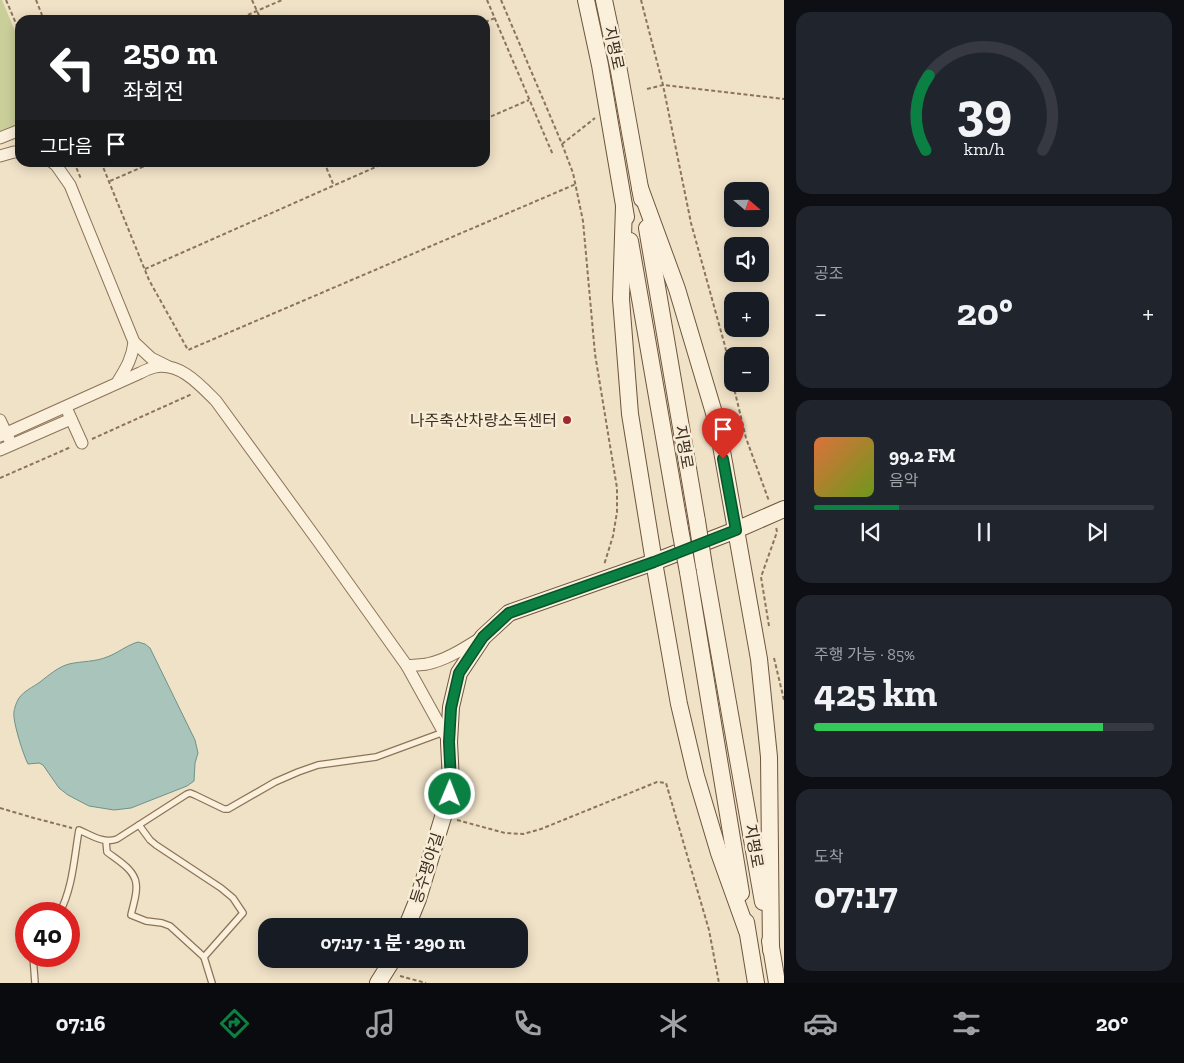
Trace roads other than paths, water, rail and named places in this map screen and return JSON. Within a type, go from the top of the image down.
[{"type":"main road","name":"지평로","points":[[586,0],[600,65],[688,572],[756,983]]},
{"type":"main road","name":"지평로","points":[[604,0],[620,71],[777,983]]},
{"type":"main road","points":[[640,188],[678,289],[717,424],[759,658],[769,757],[771,950]]},
{"type":"main road","points":[[624,206],[621,299],[630,414],[654,562],[679,704],[696,776],[719,854],[747,931]]},
{"type":"main road","name":"등수평야길","points":[[410,918],[418,899],[450,794],[446,737],[459,673],[483,637],[509,613],[654,562],[779,511]]},
{"type":"street","points":[[0,138],[15,132]]},
{"type":"street","points":[[0,156],[15,152]]},
{"type":"street","points":[[57,167],[70,185],[134,342],[151,358],[186,374],[199,383],[216,401],[407,666],[446,737]]},
{"type":"street","points":[[116,383],[129,363],[134,342]]},
{"type":"street","points":[[3,435],[155,367],[171,368]]},
{"type":"street","points":[[66,406],[82,443]]},
{"type":"street","points":[[0,450],[71,419]]},
{"type":"street","points":[[0,420],[3,435],[12,445]]},
{"type":"street","points":[[407,666],[427,664],[440,660],[483,637]]},
{"type":"lane","points":[[65,902],[71,882],[79,830],[101,840],[112,841],[187,794],[195,795],[228,810],[275,782],[318,765],[376,757],[446,737]]},
{"type":"lane","points":[[139,825],[156,845],[233,898],[243,913],[204,957]]},
{"type":"lane","points":[[106,841],[107,852],[134,877],[136,890],[131,915],[170,926],[204,957],[212,983]]},
{"type":"lane","points":[[34,967],[35,983]]},
{"type":"water","points":[[138,642],[150,648],[195,740],[198,753],[195,763],[194,781],[187,786],[131,808],[114,810],[89,806],[59,788],[43,765],[39,763],[28,764],[16,728],[15,707],[23,693],[61,667],[102,659]]},
{"type":"place","name":"나주축산차량소독센터","points":[[567,420]]}]
